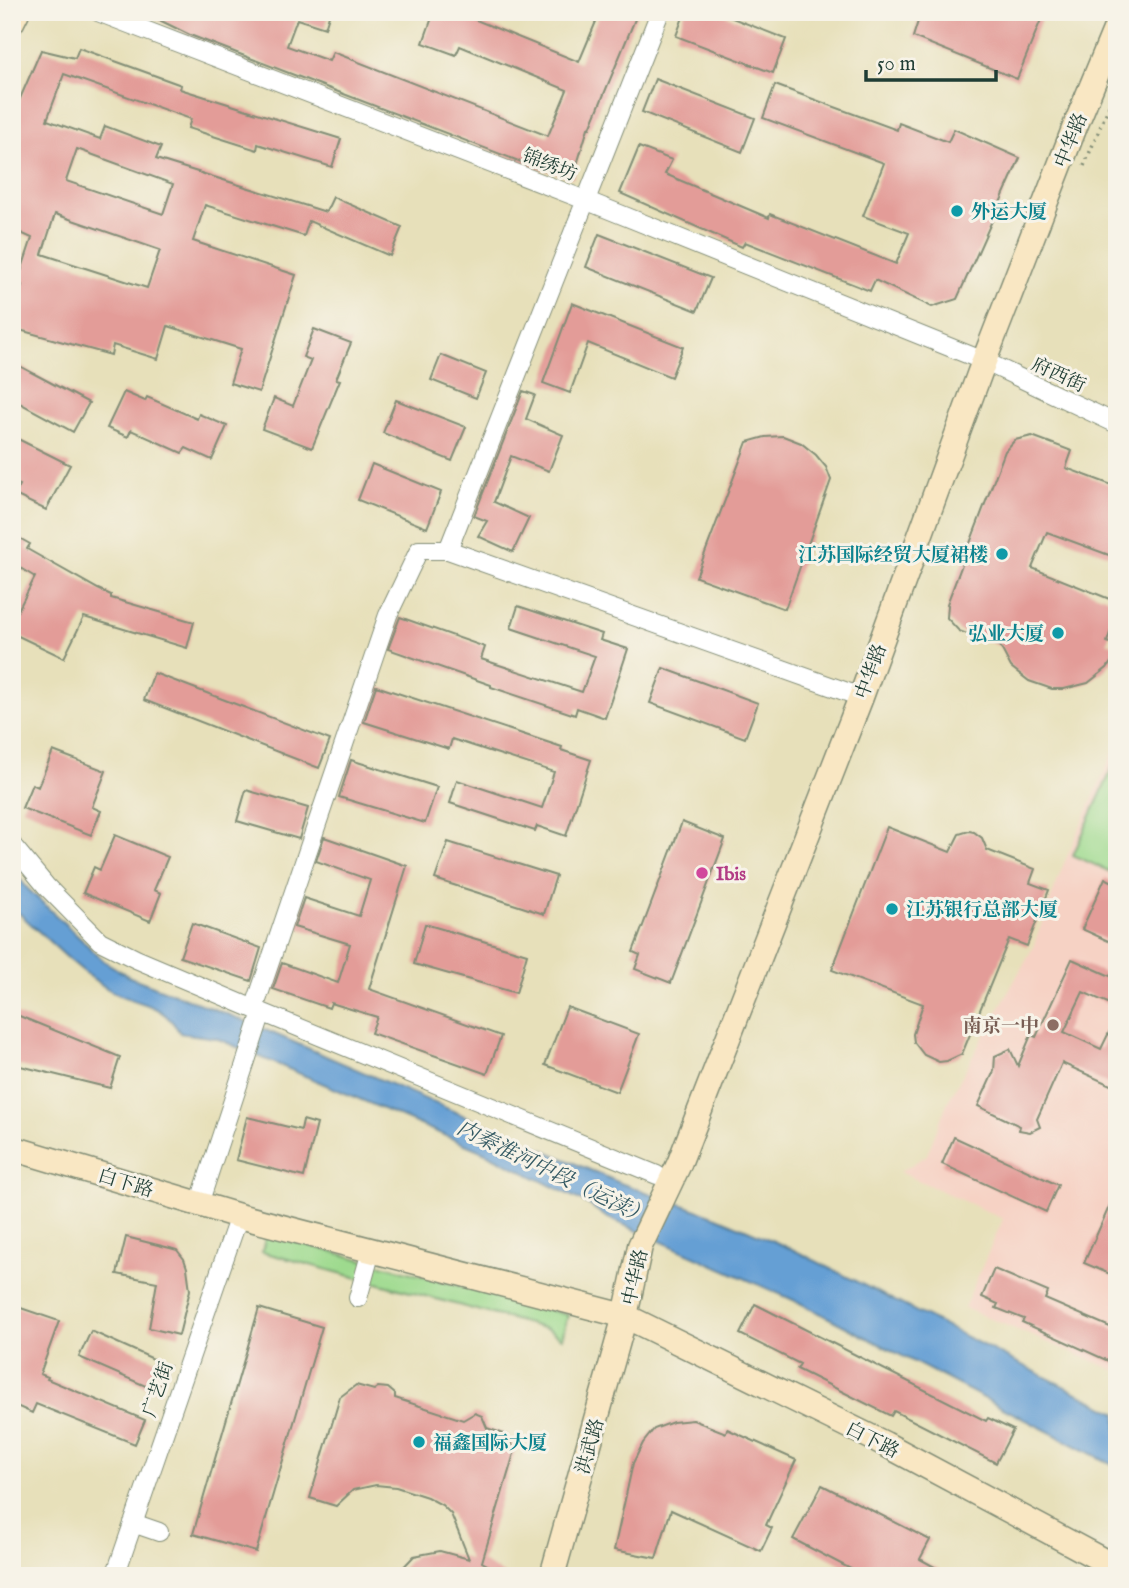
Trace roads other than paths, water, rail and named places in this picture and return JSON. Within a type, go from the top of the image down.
[{"type":"main road","points":[[12,22],[17,12]]},
{"type":"main road","name":"中华路","points":[[625,1316],[640,1246],[668,1170],[861,697],[984,361],[1117,25]]},
{"type":"main road","name":"白下路","points":[[12,1148],[240,1216],[625,1316],[886,1444],[1117,1568]]},
{"type":"main road","name":"洪武路","points":[[552,1576],[625,1316]]},
{"type":"street","name":"锦绣坊","points":[[98,12],[585,200],[984,361]]},
{"type":"street","points":[[448,550],[660,12]]},
{"type":"street","name":"府西街","points":[[984,361],[1117,424]]},
{"type":"street","points":[[199,1204],[242,1074],[258,1010],[388,615],[419,550],[448,550],[861,697]]},
{"type":"street","points":[[12,845],[47,887],[100,941],[136,960],[668,1170]]},
{"type":"street","name":"广艺街","points":[[115,1576],[214,1315],[240,1216]]},
{"type":"street","points":[[358,1298],[371,1251]]},
{"type":"street","points":[[133,1523],[159,1532]]},
{"type":"water","name":"内秦淮河中段（运渎）","points":[[12,869],[28,889],[104,961],[130,977],[240,1019],[620,1183],[717,1217],[792,1249],[1117,1413],[1117,1467],[800,1303],[606,1217],[588,1204],[486,1153],[216,1038],[180,1033],[165,1014],[119,995],[95,980],[70,961],[12,907]]},
{"type":"place","name":"外运大厦","points":[[957,211]]},
{"type":"place","name":"江苏国际经贸大厦裙楼","points":[[1002,554]]},
{"type":"place","name":"弘业大厦","points":[[1058,633]]},
{"type":"place","name":"Ibis","points":[[702,873]]},
{"type":"place","name":"江苏银行总部大厦","points":[[892,909]]},
{"type":"place","name":"南京一中","points":[[1053,1025]]},
{"type":"place","name":"福鑫国际大厦","points":[[419,1442]]}]
